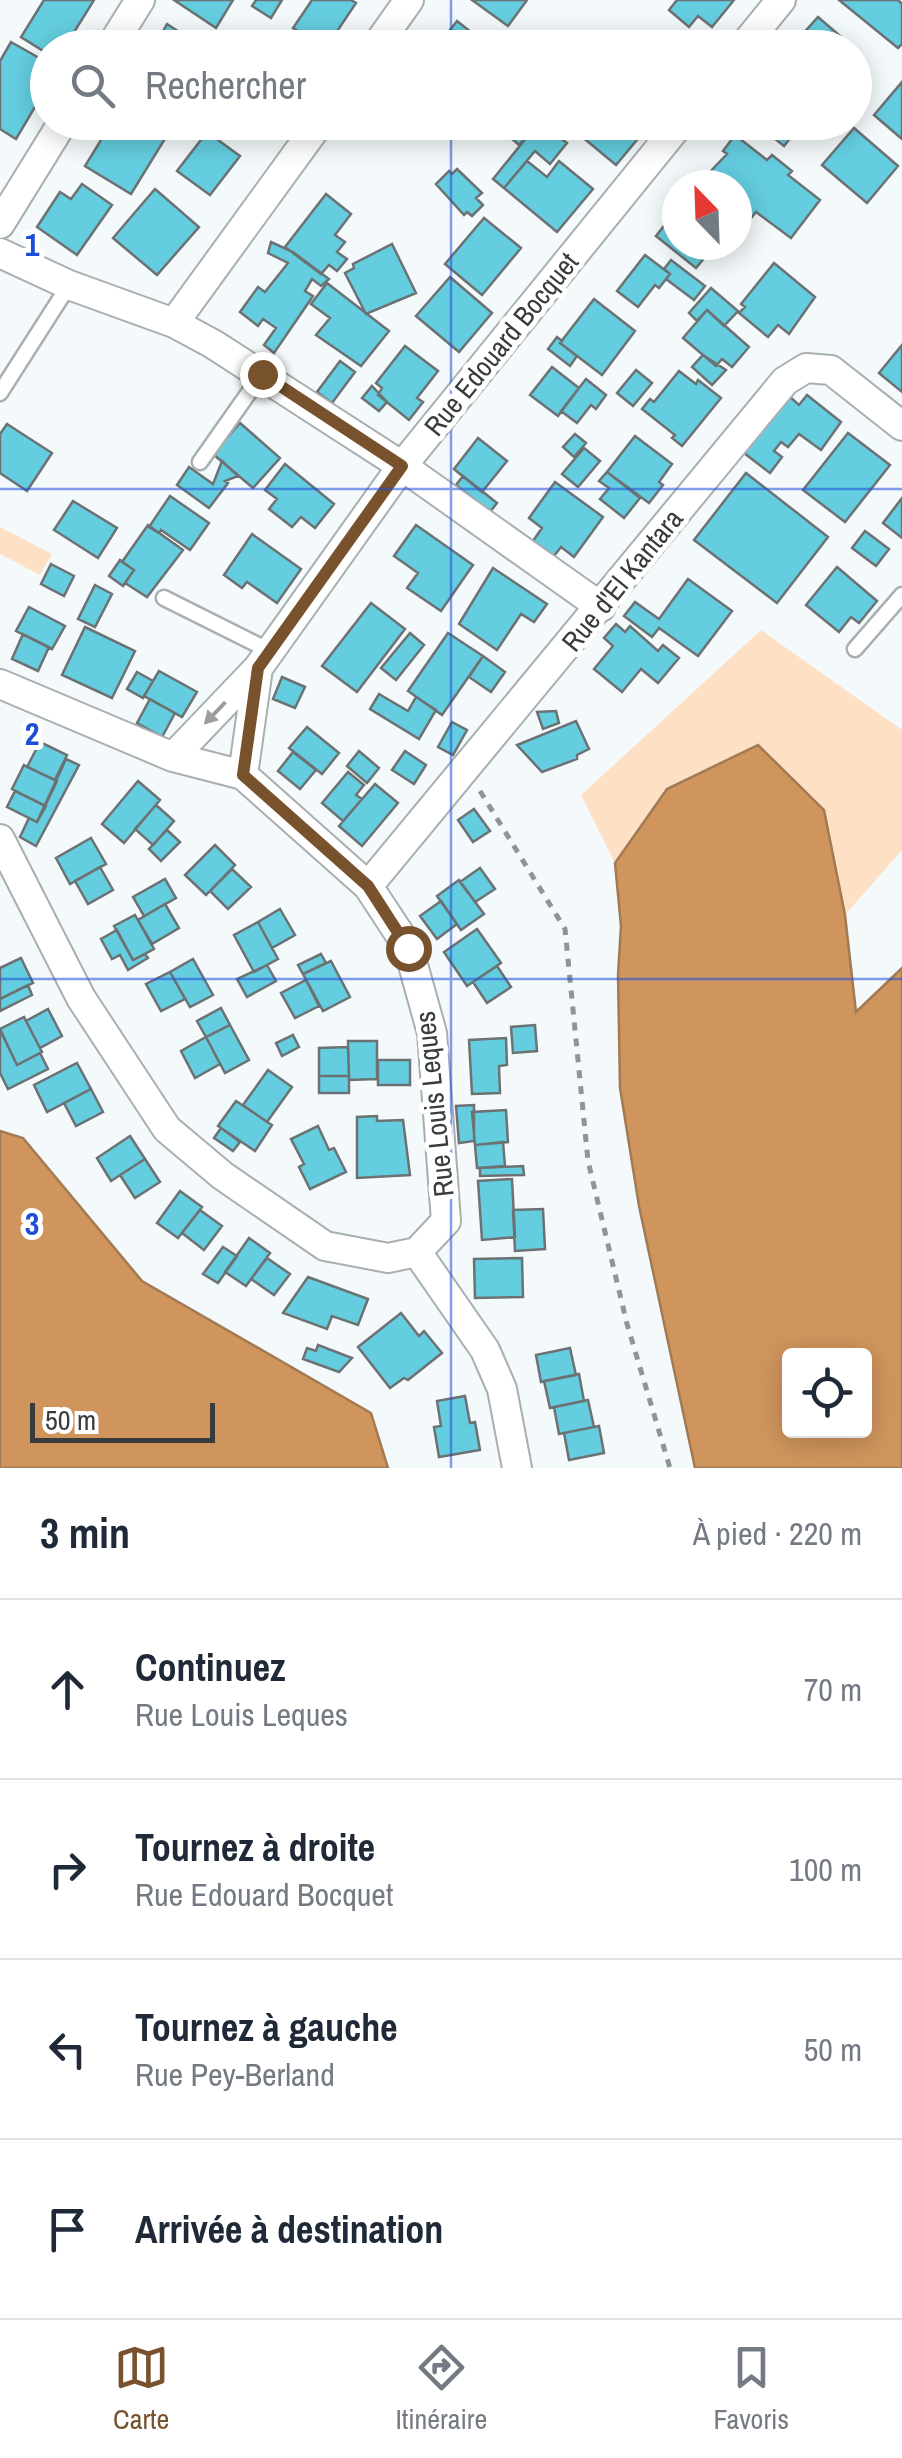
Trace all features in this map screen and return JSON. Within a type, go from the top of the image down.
[{"type":"street","points":[[121,30],[140,0]]},
{"type":"street","points":[[388,30],[410,0]]},
{"type":"street","points":[[757,30],[781,0]]},
{"type":"street","points":[[0,224],[53,140]]},
{"type":"street","points":[[174,322],[307,140]]},
{"type":"street","name":"Rue Edouard Bocquet","points":[[173,757],[264,660],[402,466],[667,140]]},
{"type":"street","points":[[0,253],[69,284],[174,322],[262,374],[402,466],[601,608]]},
{"type":"street","name":"Rue d'El Kantara","points":[[368,886],[601,608],[785,380],[806,368],[831,370],[902,426]]},
{"type":"street","name":"Rue Edouard Bocquet","points":[[243,775],[264,660]]},
{"type":"street","name":"Rue Louis Leques","points":[[2,691],[173,757],[243,775],[368,886],[408,948],[432,1033],[446,1220],[418,1252]]},
{"type":"street","points":[[0,839],[81,998],[167,1129],[224,1176],[324,1246],[388,1258],[418,1252],[485,1350],[502,1389],[516,1468]]},
{"type":"lane","points":[[0,393],[69,284]]},
{"type":"lane","points":[[200,462],[262,374]]},
{"type":"lane","points":[[855,649],[902,596]]},
{"type":"lane","points":[[164,598],[264,660]]},
{"type":"path","points":[[466,768],[565,929],[588,1160],[627,1324],[670,1468]]},
{"type":"shaded area","points":[[0,527],[52,554],[40,575],[0,554]]},
{"type":"shaded area","points":[[761,630],[902,730],[902,850],[845,915],[856,1012],[902,968],[902,1468],[695,1468],[639,1206],[620,1088],[621,926],[615,863],[581,795]]},
{"type":"shaded area","points":[[758,745],[824,810],[845,915],[856,1012],[902,968],[902,1468],[695,1468],[639,1206],[620,1088],[621,926],[615,863],[667,789]]},
{"type":"shaded area","points":[[0,1131],[23,1138],[142,1281],[371,1413],[388,1468],[0,1468]]},
{"type":"building","points":[[44,0],[94,0],[75,30],[30,30],[30,43],[21,37]]},
{"type":"building","points":[[174,0],[233,0],[216,28]]},
{"type":"building","points":[[256,0],[282,0],[271,18],[252,6]]},
{"type":"building","points":[[312,0],[356,3],[338,30],[293,28]]},
{"type":"building","points":[[472,0],[527,0],[508,26]]},
{"type":"building","points":[[677,0],[734,0],[712,27],[698,16],[689,27],[669,10]]},
{"type":"building","points":[[839,0],[898,0],[902,4],[902,44],[898,48]]},
{"type":"building","points":[[818,17],[833,30],[806,30]]},
{"type":"building","points":[[457,21],[468,30],[450,30]]},
{"type":"building","points":[[11,42],[30,53],[30,115],[16,139],[0,129],[0,61]]},
{"type":"building","points":[[902,82],[902,139],[874,115]]},
{"type":"building","points":[[101,140],[164,140],[131,194],[85,166]]},
{"type":"building","points":[[201,140],[218,140],[240,156],[210,195],[177,171]]},
{"type":"building","points":[[524,140],[567,143],[550,164],[535,151],[504,188],[493,179]]},
{"type":"building","points":[[586,140],[637,140],[616,165]]},
{"type":"building","points":[[731,140],[741,140],[767,160],[772,155],[792,171],[788,175],[820,200],[791,238],[756,212],[752,217],[752,170],[712,170],[727,154],[723,151]]},
{"type":"building","points":[[844,140],[868,140],[898,166],[867,203],[822,165]]},
{"type":"building","points":[[527,161],[547,177],[559,161],[593,189],[557,232],[504,188]]},
{"type":"building","points":[[457,169],[482,193],[476,198],[483,205],[472,216],[467,212],[464,215],[436,184],[449,171],[452,174]]},
{"type":"building","points":[[82,184],[112,205],[77,255],[37,227],[60,192],[71,199]]},
{"type":"building","points":[[155,189],[199,227],[157,275],[113,238]]},
{"type":"building","points":[[326,194],[351,214],[335,235],[345,242],[337,252],[347,259],[337,271],[329,265],[321,274],[285,247]]},
{"type":"building","points":[[484,218],[521,248],[482,295],[445,264]]},
{"type":"building","points":[[271,242],[293,252],[329,279],[321,286],[312,279],[305,291],[313,296],[274,353],[264,345],[276,328],[263,319],[258,326],[240,312],[258,287],[265,292],[288,263],[268,253]]},
{"type":"building","points":[[392,244],[416,293],[366,314],[345,273],[354,268],[353,264]]},
{"type":"building","points":[[645,255],[670,274],[659,288],[655,285],[638,307],[617,291]]},
{"type":"building","points":[[671,260],[705,286],[694,300],[666,279],[670,274],[664,269]]},
{"type":"building","points":[[686,260],[703,260],[696,268]]},
{"type":"building","points":[[774,263],[815,297],[789,334],[778,325],[768,337],[739,313],[745,307],[741,304]]},
{"type":"building","points":[[450,277],[492,313],[459,352],[416,316]]},
{"type":"building","points":[[327,283],[389,331],[361,366],[316,335],[330,318],[311,304]]},
{"type":"building","points":[[711,288],[738,311],[724,326],[707,310],[697,321],[689,313]]},
{"type":"building","points":[[594,299],[635,331],[602,375],[560,343]]},
{"type":"building","points":[[707,310],[749,347],[732,367],[722,359],[716,366],[683,338]]},
{"type":"building","points":[[557,337],[577,356],[570,366],[548,349]]},
{"type":"building","points":[[902,345],[902,392],[879,373]]},
{"type":"building","points":[[405,346],[438,371],[417,398],[423,402],[409,420],[378,395],[382,388],[376,383]]},
{"type":"building","points":[[703,355],[726,370],[712,385],[692,367]]},
{"type":"building","points":[[340,361],[355,372],[332,403],[317,392]]},
{"type":"building","points":[[552,367],[579,388],[558,416],[530,395]]},
{"type":"building","points":[[636,370],[652,383],[633,406],[617,393]]},
{"type":"building","points":[[679,371],[721,398],[682,446],[672,438],[675,435],[642,409],[650,399],[654,402]]},
{"type":"building","points":[[586,379],[606,395],[596,409],[591,405],[577,423],[561,411]]},
{"type":"building","points":[[372,386],[387,402],[379,411],[362,398]]},
{"type":"building","points":[[807,395],[841,422],[821,450],[799,434],[788,447],[781,442],[774,451],[782,457],[770,473],[744,453],[789,396],[799,405]]},
{"type":"building","points":[[240,423],[280,458],[253,488],[213,454]]},
{"type":"building","points":[[7,424],[52,453],[27,491],[0,473],[0,434]]},
{"type":"building","points":[[848,433],[890,465],[845,522],[803,490]]},
{"type":"building","points":[[575,434],[586,443],[574,457],[563,447]]},
{"type":"building","points":[[635,436],[672,464],[649,503],[607,472]]},
{"type":"building","points":[[478,438],[507,461],[482,492],[454,469]]},
{"type":"building","points":[[584,448],[600,461],[578,487],[562,474]]},
{"type":"building","points":[[222,461],[238,476],[225,481],[228,483],[209,508],[177,485],[189,467],[213,484]]},
{"type":"building","points":[[285,464],[334,504],[315,528],[301,517],[292,527],[269,509],[277,499],[265,490]]},
{"type":"building","points":[[607,472],[640,498],[624,518],[600,499],[609,488],[599,481]]},
{"type":"building","points":[[746,473],[828,537],[777,603],[694,540]]},
{"type":"building","points":[[463,476],[497,503],[490,512],[456,485]]},
{"type":"building","points":[[555,482],[603,517],[574,557],[561,547],[554,556],[533,541],[542,528],[529,518]]},
{"type":"building","points":[[170,496],[209,523],[190,550],[161,530],[159,533],[149,527]]},
{"type":"building","points":[[902,498],[902,538],[883,523]]},
{"type":"building","points":[[73,501],[117,528],[98,558],[54,530]]},
{"type":"building","points":[[148,525],[183,550],[147,597],[125,583],[134,570],[122,562]]},
{"type":"building","points":[[416,525],[473,565],[441,611],[407,588],[418,573],[394,556]]},
{"type":"building","points":[[865,531],[889,549],[876,566],[852,548]]},
{"type":"building","points":[[252,534],[301,569],[277,603],[247,582],[242,588],[224,575]]},
{"type":"building","points":[[120,560],[134,570],[123,586],[109,576]]},
{"type":"building","points":[[51,564],[74,576],[64,596],[41,584]]},
{"type":"building","points":[[837,567],[877,601],[859,623],[851,617],[839,632],[806,605]]},
{"type":"building","points":[[493,568],[547,604],[534,622],[521,614],[497,650],[459,624]]},
{"type":"building","points":[[688,579],[732,611],[698,656],[659,628],[652,637],[624,616],[635,602],[659,619]]},
{"type":"building","points":[[95,585],[112,594],[95,627],[78,619]]},
{"type":"building","points":[[371,603],[405,629],[357,692],[322,666]]},
{"type":"building","points":[[29,607],[65,626],[52,649],[16,631]]},
{"type":"building","points":[[616,624],[625,632],[630,626],[658,651],[663,645],[679,658],[658,683],[641,669],[622,692],[594,669],[613,646],[604,638]]},
{"type":"building","points":[[85,627],[135,651],[112,698],[62,675]]},
{"type":"building","points":[[410,633],[424,645],[396,680],[381,668]]},
{"type":"building","points":[[448,633],[483,656],[442,715],[408,691]]},
{"type":"building","points":[[23,634],[49,647],[38,671],[12,659]]},
{"type":"building","points":[[483,656],[505,672],[491,692],[469,677]]},
{"type":"building","points":[[159,671],[197,692],[182,717],[144,696]]},
{"type":"building","points":[[137,672],[153,681],[143,698],[127,689]]},
{"type":"building","points":[[282,677],[305,687],[295,708],[273,699]]},
{"type":"building","points":[[379,694],[408,711],[416,697],[436,710],[419,739],[370,709]]},
{"type":"building","points":[[150,699],[175,713],[162,737],[137,723]]},
{"type":"building","points":[[556,711],[559,723],[543,729],[537,712]]},
{"type":"building","points":[[576,721],[589,749],[577,755],[577,759],[542,772],[517,745]]},
{"type":"building","points":[[452,722],[467,730],[453,755],[438,747]]},
{"type":"building","points":[[307,727],[339,753],[322,774],[289,748]]},
{"type":"building","points":[[40,742],[67,755],[55,780],[27,767]]},
{"type":"building","points":[[359,751],[379,768],[367,783],[347,766]]},
{"type":"building","points":[[405,751],[426,765],[414,784],[392,770]]},
{"type":"building","points":[[293,752],[316,770],[300,789],[278,771]]},
{"type":"building","points":[[66,759],[79,765],[36,846],[20,837],[29,818],[37,822]]},
{"type":"building","points":[[24,765],[57,781],[45,806],[12,789]]},
{"type":"building","points":[[348,772],[364,785],[356,795],[362,799],[343,821],[322,803]]},
{"type":"building","points":[[138,781],[160,800],[124,843],[102,824]]},
{"type":"building","points":[[375,784],[398,803],[362,846],[339,826]]},
{"type":"building","points":[[15,791],[46,806],[37,822],[7,807]]},
{"type":"building","points":[[156,805],[174,821],[153,845],[135,829]]},
{"type":"building","points":[[474,809],[490,831],[473,842],[458,820]]},
{"type":"building","points":[[167,830],[180,842],[161,861],[149,849]]},
{"type":"building","points":[[91,838],[106,864],[70,884],[56,858]]},
{"type":"building","points":[[215,845],[235,865],[206,895],[185,875]]},
{"type":"building","points":[[100,867],[113,890],[88,904],[75,881]]},
{"type":"building","points":[[480,868],[495,889],[475,902],[460,882]]},
{"type":"building","points":[[232,869],[251,887],[228,909],[210,891]]},
{"type":"building","points":[[165,879],[176,898],[144,916],[133,897]]},
{"type":"building","points":[[459,880],[484,914],[461,930],[437,896]]},
{"type":"building","points":[[441,901],[457,924],[437,939],[420,916]]},
{"type":"building","points":[[165,904],[179,928],[152,944],[138,920]]},
{"type":"building","points":[[280,909],[295,935],[272,948],[258,922]]},
{"type":"building","points":[[135,915],[154,949],[133,960],[114,926]]},
{"type":"building","points":[[258,922],[278,959],[254,972],[234,935]]},
{"type":"building","points":[[477,929],[501,963],[467,986],[444,952]]},
{"type":"building","points":[[117,930],[133,960],[145,954],[148,958],[128,970],[120,955],[112,959],[101,939]]},
{"type":"building","points":[[321,954],[326,963],[303,974],[298,965]]},
{"type":"building","points":[[21,958],[33,983],[0,999],[0,968]]},
{"type":"building","points":[[193,959],[213,995],[190,1007],[170,972]]},
{"type":"building","points":[[331,961],[350,997],[323,1011],[303,974]]},
{"type":"building","points":[[267,965],[276,981],[247,997],[237,979]]},
{"type":"building","points":[[497,966],[511,987],[487,1003],[473,982]]},
{"type":"building","points":[[170,972],[185,999],[161,1011],[146,984]]},
{"type":"building","points":[[306,980],[319,1006],[295,1018],[281,993]]},
{"type":"building","points":[[28,985],[32,995],[0,1011],[0,999]]},
{"type":"building","points":[[221,1008],[230,1025],[206,1037],[197,1021]]},
{"type":"building","points":[[48,1009],[62,1036],[40,1048],[26,1021]]},
{"type":"building","points":[[24,1017],[42,1052],[17,1065],[0,1029]]},
{"type":"building","points":[[230,1025],[249,1060],[225,1073],[206,1037]]},
{"type":"building","points":[[535,1025],[537,1051],[513,1053],[511,1027]]},
{"type":"building","points":[[0,1030],[17,1065],[40,1053],[48,1069],[8,1089],[0,1073]]},
{"type":"building","points":[[293,1035],[299,1047],[282,1056],[276,1043]]},
{"type":"building","points":[[206,1037],[220,1064],[195,1078],[181,1051]]},
{"type":"building","points":[[506,1038],[507,1065],[499,1066],[500,1093],[472,1094],[469,1040]]},
{"type":"building","points":[[348,1041],[377,1041],[377,1079],[349,1080]]},
{"type":"building","points":[[348,1047],[349,1076],[319,1076],[319,1048]]},
{"type":"building","points":[[378,1060],[410,1060],[410,1085],[378,1085]]},
{"type":"building","points":[[77,1063],[91,1089],[47,1112],[34,1085]]},
{"type":"building","points":[[268,1070],[292,1087],[267,1122],[243,1105]]},
{"type":"building","points":[[319,1076],[349,1076],[349,1093],[319,1093]]},
{"type":"building","points":[[91,1089],[103,1112],[76,1126],[64,1103]]},
{"type":"building","points":[[236,1101],[272,1125],[255,1151],[218,1126]]},
{"type":"building","points":[[474,1105],[474,1141],[459,1143],[456,1106]]},
{"type":"building","points":[[506,1110],[508,1142],[475,1145],[472,1112]]},
{"type":"building","points":[[377,1116],[377,1121],[403,1120],[410,1175],[357,1178],[357,1117]]},
{"type":"building","points":[[318,1126],[329,1150],[334,1148],[346,1172],[310,1189],[299,1167],[304,1164],[291,1139]]},
{"type":"building","points":[[221,1128],[240,1142],[233,1151],[214,1138]]},
{"type":"building","points":[[130,1136],[145,1159],[111,1181],[97,1158]]},
{"type":"building","points":[[503,1142],[505,1166],[477,1168],[475,1145]]},
{"type":"building","points":[[145,1159],[160,1182],[135,1198],[120,1175]]},
{"type":"building","points":[[523,1166],[524,1175],[480,1176],[480,1168]]},
{"type":"building","points":[[512,1179],[515,1237],[482,1240],[478,1181]]},
{"type":"building","points":[[180,1191],[202,1207],[178,1238],[157,1223]]},
{"type":"building","points":[[543,1209],[545,1249],[515,1251],[513,1210]]},
{"type":"building","points":[[200,1210],[222,1226],[204,1250],[182,1233]]},
{"type":"building","points":[[249,1238],[270,1253],[246,1286],[225,1272]]},
{"type":"building","points":[[223,1247],[237,1256],[218,1283],[203,1274]]},
{"type":"building","points":[[267,1258],[290,1274],[274,1295],[251,1279]]},
{"type":"building","points":[[522,1258],[523,1297],[475,1298],[474,1259]]},
{"type":"building","points":[[308,1277],[368,1299],[358,1325],[332,1316],[327,1329],[283,1313]]},
{"type":"building","points":[[401,1313],[419,1336],[424,1331],[442,1353],[408,1380],[404,1378],[390,1388],[358,1347]]},
{"type":"building","points":[[318,1345],[352,1358],[339,1372],[303,1359],[307,1348],[316,1351]]},
{"type":"building","points":[[570,1348],[576,1375],[541,1382],[536,1355]]},
{"type":"building","points":[[579,1374],[584,1401],[550,1408],[544,1381]]},
{"type":"building","points":[[465,1396],[480,1450],[439,1457],[434,1427],[441,1426],[437,1401]]},
{"type":"building","points":[[588,1400],[594,1427],[559,1434],[554,1407]]},
{"type":"building","points":[[599,1426],[604,1453],[569,1460],[564,1433]]},
{"type":"route","points":[[262,374],[402,466],[258,668],[243,775],[368,886],[408,948]]}]
